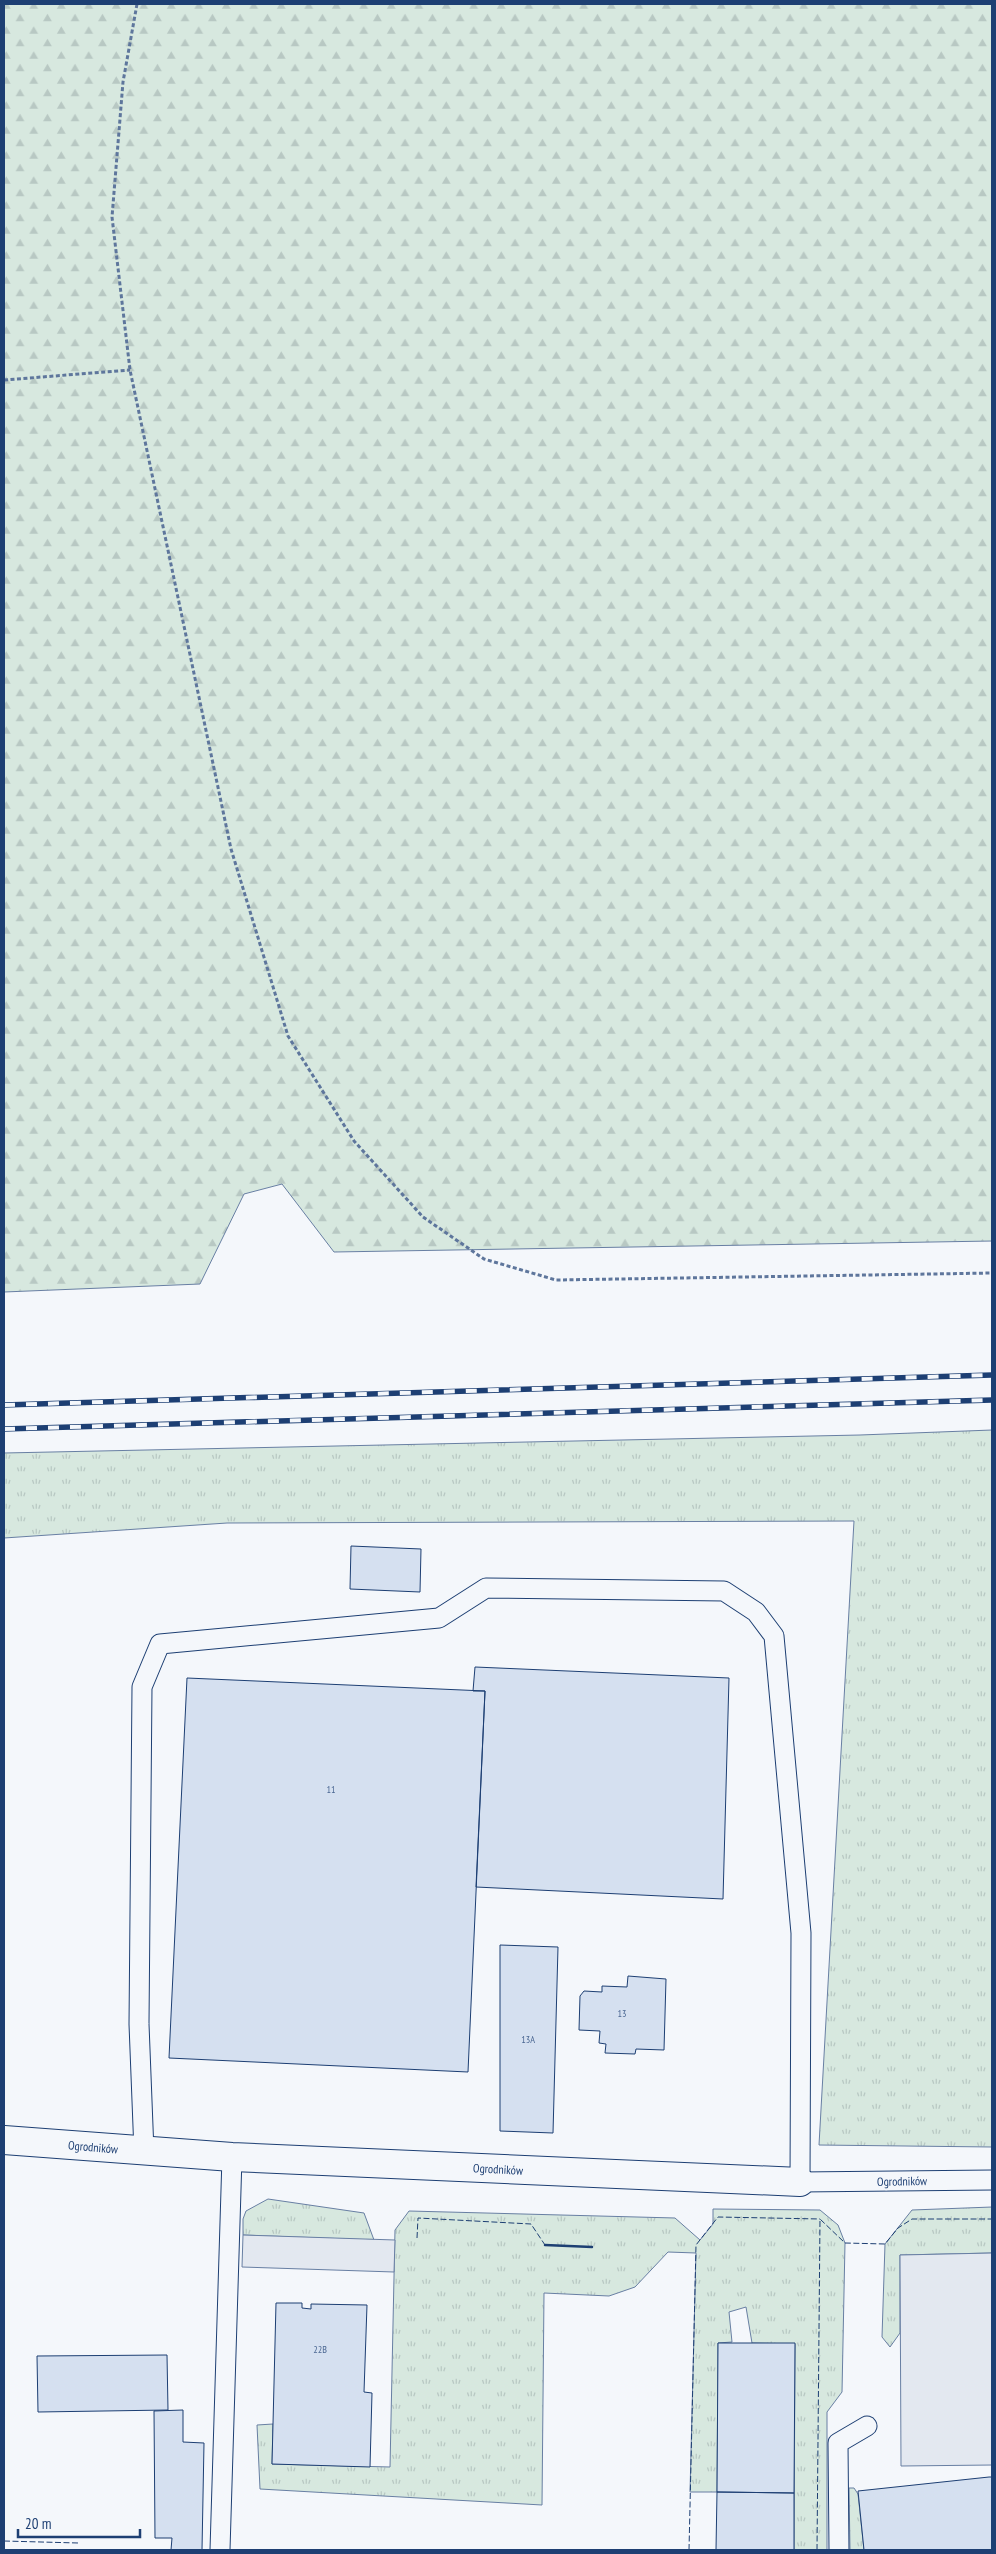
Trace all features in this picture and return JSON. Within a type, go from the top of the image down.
[{"type":"street","name":"Ogrodników","points":[[4,2140],[144,2152],[232,2157],[800,2182]]},
{"type":"lane","points":[[144,2152],[139,2024],[142,1687],[160,1644],[439,1618],[486,1588],[724,1591],[756,1612],[774,1636],[801,1933],[800,2182]]},
{"type":"lane","points":[[220,2550],[232,2157]]},
{"type":"lane","name":"Ogrodników","points":[[800,2182],[992,2180]]},
{"type":"lane","points":[[839,2550],[838,2443],[866,2426]]},
{"type":"path","points":[[137,4],[123,82],[112,217],[130,370],[231,849],[288,1036],[354,1141],[423,1217],[484,1259],[556,1280],[992,1273]]},
{"type":"path","points":[[4,380],[130,370]]},
{"type":"green space","points":[[4,4],[992,4],[992,1241],[334,1252],[282,1184],[244,1194],[200,1284],[4,1292]]},
{"type":"green space","points":[[992,1430],[992,2147],[819,2145],[854,1521],[227,1523],[4,1538],[4,1453],[860,1435]]},
{"type":"green space","points":[[268,2199],[364,2213],[374,2240],[243,2235],[243,2219],[246,2211]]},
{"type":"green space","points":[[992,2207],[992,2253],[900,2255],[900,2333],[890,2347],[882,2337],[885,2244],[912,2210]]},
{"type":"green space","points":[[713,2209],[820,2210],[838,2225],[845,2243],[842,2392],[827,2412],[827,2550],[794,2550],[795,2344],[752,2343],[746,2307],[729,2312],[732,2342],[718,2343],[717,2492],[690,2492],[696,2253],[668,2252],[635,2287],[609,2296],[544,2293],[542,2505],[260,2489],[257,2425],[273,2424],[272,2464],[390,2467],[395,2230],[409,2211],[675,2218],[700,2240],[713,2224]]},
{"type":"green space","points":[[849,2488],[854,2488],[858,2494],[864,2550],[850,2550]]},
{"type":"shaded area","points":[[243,2235],[395,2240],[394,2272],[242,2267]]},
{"type":"shaded area","points":[[992,2253],[992,2465],[901,2466],[900,2255]]},
{"type":"building","points":[[351,1546],[421,1549],[420,1592],[350,1589]]},
{"type":"building","points":[[475,1667],[729,1678],[723,1899],[476,1887],[485,1691],[473,1691]]},
{"type":"building","points":[[187,1678],[485,1691],[468,2072],[169,2058]]},
{"type":"building","points":[[500,1945],[558,1947],[553,2133],[500,2131]]},
{"type":"building","points":[[628,1976],[666,1979],[664,2050],[636,2049],[635,2054],[605,2053],[606,2044],[599,2043],[600,2031],[579,2030],[580,1996],[584,1991],[602,1992],[602,1986],[627,1987]]},
{"type":"building","points":[[276,2303],[302,2303],[302,2308],[311,2309],[311,2304],[367,2305],[364,2392],[372,2393],[370,2467],[272,2464]]},
{"type":"building","points":[[718,2343],[795,2343],[794,2493],[717,2492]]},
{"type":"building","points":[[167,2355],[168,2410],[38,2412],[37,2356]]},
{"type":"building","points":[[183,2410],[183,2442],[204,2443],[202,2550],[171,2550],[172,2538],[155,2538],[154,2411]]},
{"type":"building","points":[[992,2477],[992,2550],[864,2550],[858,2491]]},
{"type":"building","points":[[717,2492],[794,2493],[794,2550],[716,2550]]},
{"type":"railway","points":[[4,1405],[992,1375]]},
{"type":"railway","points":[[4,1429],[992,1400]]},
{"type":"fence","points":[[689,2550],[696,2245],[718,2217],[820,2219]]},
{"type":"fence","points":[[417,2238],[418,2218],[531,2224],[545,2245]]},
{"type":"fence","points":[[817,2550],[820,2219],[845,2243],[885,2244],[898,2228],[912,2219],[992,2219]]},
{"type":"fence","points":[[4,2541],[78,2543]]},
{"type":"wall","points":[[545,2245],[592,2247]]}]
